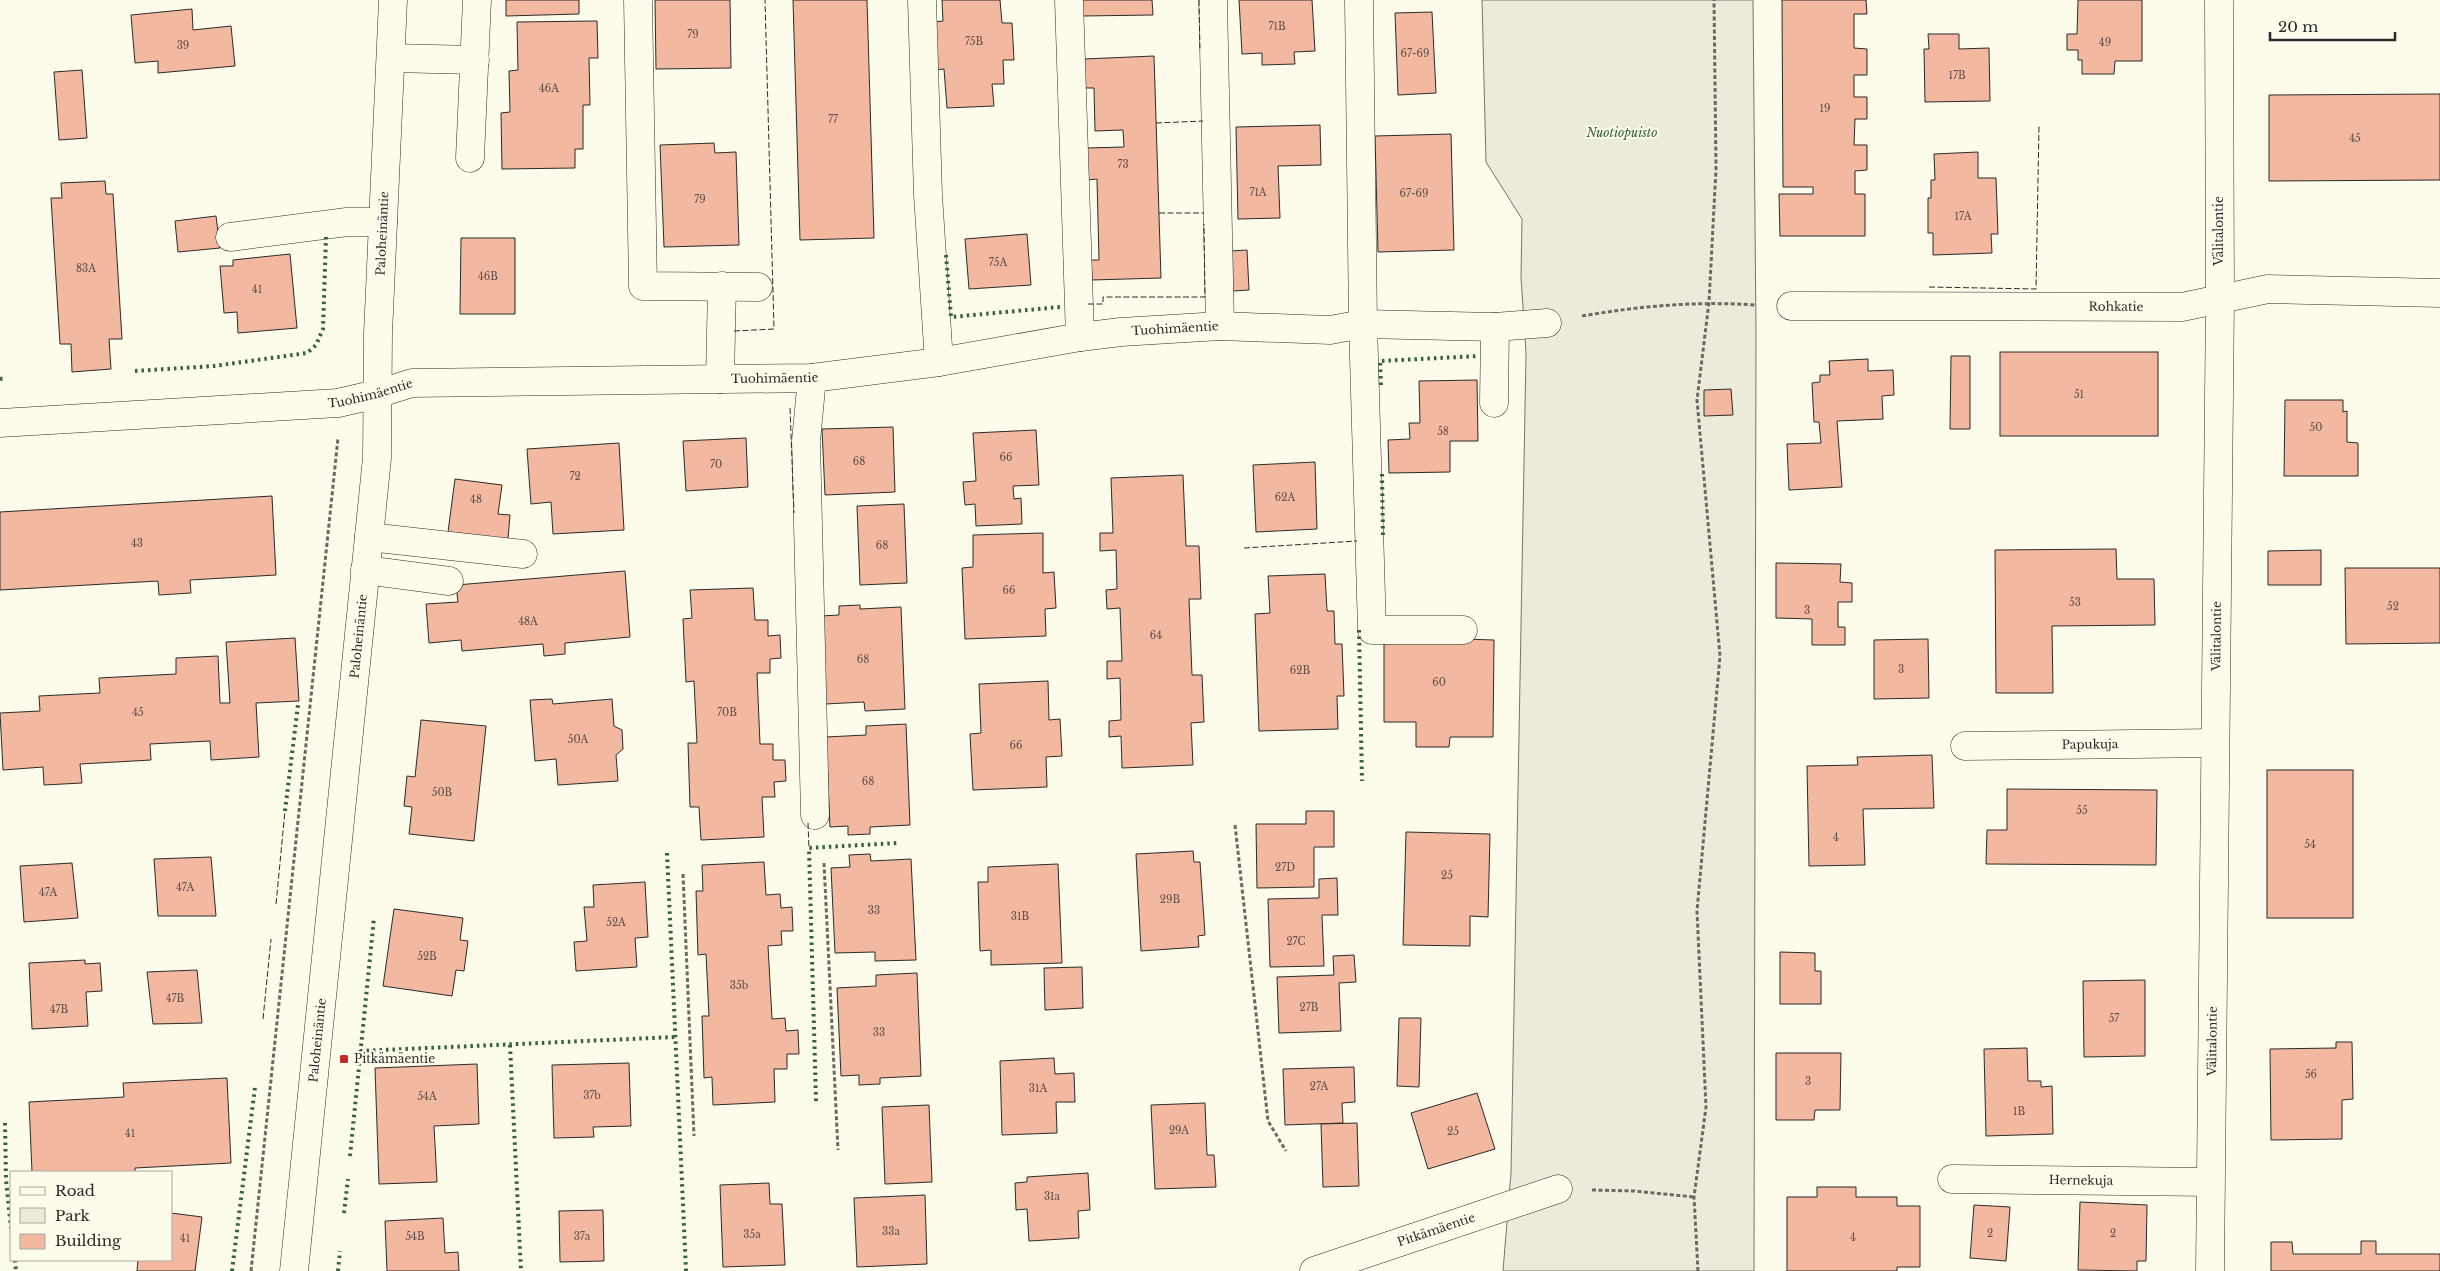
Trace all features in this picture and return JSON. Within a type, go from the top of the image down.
[{"type":"street","name":"Paloheinäntie","points":[[294,1271],[377,458],[377,394],[383,222],[393,0]]},
{"type":"street","points":[[470,158],[478,0]]},
{"type":"street","points":[[638,0],[643,286],[758,287]]},
{"type":"street","points":[[922,0],[928,195],[939,362]]},
{"type":"street","points":[[1069,0],[1080,337]]},
{"type":"street","points":[[1213,0],[1220,326]]},
{"type":"street","points":[[1359,0],[1363,324],[1372,630],[1464,630]]},
{"type":"street","name":"Välitalontie","points":[[2210,1271],[2220,299],[2220,0]]},
{"type":"street","points":[[391,58],[475,60]]},
{"type":"street","points":[[230,237],[347,222],[383,222]]},
{"type":"street","points":[[720,379],[722,286]]},
{"type":"street","name":"Rohkatie","points":[[1790,306],[2182,307],[2268,289],[2440,293]]},
{"type":"street","name":"Tuohimäentie","points":[[0,422],[338,403],[412,383],[812,378],[939,362],[1080,337],[1220,326],[1330,330],[1363,324],[1495,327],[1546,323]]},
{"type":"street","points":[[1494,403],[1495,327]]},
{"type":"street","points":[[812,378],[806,441],[815,815]]},
{"type":"street","points":[[369,537],[523,554]]},
{"type":"street","points":[[365,570],[449,582]]},
{"type":"street","name":"Papukuja","points":[[1965,746],[2214,743]]},
{"type":"street","name":"Hernekuja","points":[[1952,1179],[2210,1182]]},
{"type":"street","name":"Pitkämäentie","points":[[1314,1271],[1558,1189]]},
{"type":"path","points":[[1698,1271],[1694,1197],[1706,1107],[1698,911],[1720,656],[1697,400],[1709,302],[1716,169],[1714,0]]},
{"type":"path","points":[[1546,323],[1623,309],[1709,302],[1790,306]]},
{"type":"path","points":[[250,1271],[338,455],[338,403]]},
{"type":"path","points":[[1235,825],[1268,1121],[1286,1151]]},
{"type":"path","points":[[824,863],[838,1150]]},
{"type":"path","points":[[684,874],[694,1136]]},
{"type":"path","points":[[1558,1189],[1634,1191],[1694,1197]]},
{"type":"green space","name":"Nuotiopuisto","points":[[1482,0],[1753,0],[1756,332],[1754,1271],[1503,1271],[1511,1173],[1526,353],[1521,277],[1522,219],[1486,162]]},
{"type":"building","points":[[506,0],[579,0],[579,14],[506,16]]},
{"type":"building","points":[[655,0],[730,0],[731,68],[656,69]]},
{"type":"building","points":[[793,0],[867,0],[874,238],[800,240]]},
{"type":"building","points":[[942,0],[1000,0],[1002,23],[1012,23],[1014,60],[1003,60],[1004,84],[992,84],[994,106],[947,108],[944,69],[936,70],[933,22],[943,21]]},
{"type":"building","points":[[1082,0],[1152,0],[1153,15],[1082,16]]},
{"type":"building","points":[[1239,0],[1312,0],[1315,51],[1294,52],[1295,64],[1262,65],[1262,53],[1242,54]]},
{"type":"building","points":[[1782,0],[1866,0],[1867,14],[1854,14],[1854,48],[1867,49],[1867,75],[1854,75],[1854,97],[1867,97],[1867,119],[1855,119],[1854,145],[1867,145],[1867,170],[1855,171],[1855,194],[1865,194],[1865,236],[1780,236],[1779,194],[1813,194],[1813,187],[1783,187]]},
{"type":"building","points":[[2078,0],[2142,0],[2142,61],[2115,61],[2114,74],[2082,74],[2082,60],[2078,60],[2078,50],[2067,50],[2067,34],[2077,34]]},
{"type":"building","points":[[192,9],[193,30],[231,26],[235,66],[158,73],[158,61],[135,63],[131,15]]},
{"type":"building","points":[[1432,12],[1436,93],[1398,95],[1395,13]]},
{"type":"building","points":[[597,21],[598,58],[589,58],[590,105],[583,105],[583,149],[575,149],[575,168],[502,169],[501,113],[510,112],[509,71],[518,70],[517,22]]},
{"type":"building","points":[[1928,34],[1959,34],[1959,49],[1989,48],[1990,101],[1925,102],[1924,49],[1929,49]]},
{"type":"building","points":[[1154,56],[1161,278],[1092,280],[1091,260],[1099,260],[1097,179],[1088,180],[1087,148],[1124,147],[1123,130],[1095,131],[1094,88],[1085,88],[1084,59]]},
{"type":"building","points":[[82,70],[87,138],[59,140],[54,72]]},
{"type":"building","points":[[2440,94],[2440,180],[2269,181],[2269,95]]},
{"type":"building","points":[[1320,125],[1321,165],[1278,166],[1280,218],[1238,219],[1236,127]]},
{"type":"building","points":[[1451,134],[1454,250],[1378,252],[1375,136]]},
{"type":"building","points":[[714,143],[715,153],[736,152],[739,245],[664,247],[660,145]]},
{"type":"building","points":[[1978,152],[1978,178],[1996,178],[1998,234],[1991,234],[1992,253],[1933,255],[1933,233],[1928,233],[1928,198],[1931,198],[1931,180],[1935,180],[1934,154]]},
{"type":"building","points":[[105,181],[106,194],[113,194],[122,339],[109,339],[111,369],[72,372],[71,344],[60,344],[51,198],[62,198],[61,183]]},
{"type":"building","points":[[216,216],[220,248],[178,252],[175,221]]},
{"type":"building","points":[[1027,234],[1031,285],[969,289],[965,239]]},
{"type":"building","points":[[461,238],[515,238],[515,314],[460,314]]},
{"type":"building","points":[[1247,250],[1249,290],[1233,291],[1231,251]]},
{"type":"building","points":[[290,254],[297,328],[238,333],[237,312],[224,313],[220,266],[233,266],[233,260]]},
{"type":"building","points":[[2000,352],[2158,352],[2158,436],[2000,436]]},
{"type":"building","points":[[1951,356],[1970,356],[1970,429],[1950,429]]},
{"type":"building","points":[[1868,359],[1868,371],[1893,370],[1894,395],[1882,396],[1883,419],[1837,421],[1842,487],[1789,490],[1787,444],[1821,443],[1819,422],[1814,422],[1812,383],[1820,382],[1820,375],[1830,375],[1829,361]]},
{"type":"building","points":[[1477,380],[1478,441],[1450,441],[1450,472],[1389,473],[1388,440],[1410,439],[1409,423],[1420,423],[1419,381]]},
{"type":"building","points":[[1731,389],[1733,415],[1704,416],[1704,390]]},
{"type":"building","points":[[2285,400],[2343,400],[2343,412],[2347,411],[2347,442],[2358,443],[2358,476],[2284,476]]},
{"type":"building","points":[[893,427],[895,492],[825,495],[822,429]]},
{"type":"building","points":[[1036,430],[1039,485],[1013,486],[1014,499],[1021,498],[1022,524],[976,526],[975,504],[965,505],[963,482],[976,481],[973,433]]},
{"type":"building","points":[[746,438],[748,487],[686,491],[683,441]]},
{"type":"building","points":[[619,443],[624,530],[553,534],[551,502],[531,504],[527,449]]},
{"type":"building","points":[[1315,462],[1317,529],[1256,532],[1253,465]]},
{"type":"building","points":[[1183,475],[1186,546],[1199,546],[1201,599],[1189,599],[1192,675],[1202,675],[1204,722],[1191,723],[1193,765],[1122,768],[1121,736],[1109,737],[1109,721],[1121,720],[1120,678],[1107,679],[1107,661],[1122,661],[1120,608],[1107,609],[1106,590],[1117,589],[1116,550],[1100,551],[1100,533],[1113,533],[1111,478]]},
{"type":"building","points":[[455,479],[502,485],[498,514],[510,515],[508,539],[448,532]]},
{"type":"building","points":[[272,496],[276,575],[190,580],[191,593],[159,595],[158,581],[0,590],[0,512]]},
{"type":"building","points":[[904,504],[907,583],[860,585],[857,506]]},
{"type":"building","points":[[1043,533],[1043,573],[1054,572],[1056,608],[1045,609],[1046,636],[965,639],[962,568],[973,567],[973,535]]},
{"type":"building","points":[[2116,549],[2117,579],[2154,579],[2155,625],[2052,626],[2053,693],[1996,693],[1995,550]]},
{"type":"building","points":[[2321,550],[2321,585],[2268,585],[2268,551]]},
{"type":"building","points":[[1776,563],[1841,564],[1840,582],[1852,583],[1852,602],[1838,602],[1838,627],[1845,627],[1845,645],[1812,645],[1812,619],[1776,618]]},
{"type":"building","points":[[2345,568],[2440,568],[2440,643],[2346,644]]},
{"type":"building","points":[[625,571],[630,637],[565,643],[565,654],[544,656],[543,644],[462,651],[461,640],[429,643],[426,604],[458,602],[456,585]]},
{"type":"building","points":[[1325,574],[1327,611],[1334,611],[1335,644],[1342,644],[1344,696],[1337,696],[1338,729],[1259,731],[1255,614],[1270,613],[1268,576]]},
{"type":"building","points":[[753,588],[755,620],[768,620],[768,636],[780,635],[781,658],[770,659],[770,673],[757,673],[760,744],[773,744],[773,760],[785,760],[786,781],[774,782],[775,797],[762,797],[764,837],[701,840],[699,807],[690,807],[688,743],[697,743],[694,681],[686,682],[683,619],[692,618],[690,590]]},
{"type":"building","points":[[860,605],[860,609],[901,607],[905,709],[865,711],[864,702],[825,704],[821,616],[839,615],[839,606]]},
{"type":"building","points":[[295,638],[299,701],[256,703],[259,757],[211,760],[210,741],[150,744],[151,760],[80,764],[82,783],[44,785],[43,767],[3,770],[0,713],[40,711],[39,696],[100,693],[99,678],[176,674],[176,658],[218,656],[220,703],[230,703],[226,642]]},
{"type":"building","points":[[1463,639],[1494,640],[1493,737],[1450,737],[1449,747],[1416,747],[1416,722],[1384,722],[1384,643]]},
{"type":"building","points":[[1928,639],[1929,698],[1874,699],[1874,640]]},
{"type":"building","points":[[1048,681],[1049,720],[1060,719],[1062,756],[1046,757],[1047,787],[973,790],[970,734],[981,733],[979,684]]},
{"type":"building","points":[[552,699],[553,704],[612,699],[614,726],[622,730],[623,749],[616,755],[618,781],[558,785],[556,759],[535,761],[530,700]]},
{"type":"building","points":[[421,720],[486,726],[474,841],[409,834],[412,807],[404,806],[407,776],[415,777]]},
{"type":"building","points":[[906,724],[910,825],[870,827],[870,834],[848,835],[848,826],[830,827],[826,737],[866,735],[866,726]]},
{"type":"building","points":[[1932,755],[1934,808],[1863,809],[1865,865],[1809,866],[1807,766],[1858,765],[1857,757]]},
{"type":"building","points":[[2267,770],[2353,770],[2353,918],[2267,918]]},
{"type":"building","points":[[2007,789],[2157,790],[2156,865],[1986,864],[1987,830],[2007,830]]},
{"type":"building","points":[[1306,811],[1334,811],[1334,847],[1314,847],[1314,887],[1257,888],[1256,824],[1306,824]]},
{"type":"building","points":[[1406,832],[1490,834],[1488,917],[1470,916],[1470,946],[1403,945]]},
{"type":"building","points":[[1193,851],[1194,862],[1200,862],[1205,935],[1198,936],[1199,947],[1141,951],[1136,854]]},
{"type":"building","points":[[870,854],[871,861],[911,859],[916,960],[875,961],[875,952],[835,953],[831,868],[850,867],[849,855]]},
{"type":"building","points":[[211,857],[216,916],[158,916],[154,859]]},
{"type":"building","points":[[764,862],[766,895],[780,894],[781,908],[792,907],[793,931],[781,931],[782,945],[768,946],[772,1019],[785,1018],[786,1031],[798,1030],[799,1054],[787,1054],[787,1069],[774,1069],[775,1102],[713,1105],[712,1077],[704,1078],[702,1016],[709,1016],[706,954],[698,955],[696,891],[703,891],[702,865]]},
{"type":"building","points":[[72,863],[78,918],[24,922],[20,866]]},
{"type":"building","points":[[1058,864],[1062,963],[991,965],[991,950],[980,951],[978,882],[988,882],[988,867]]},
{"type":"building","points":[[1337,878],[1338,915],[1322,915],[1324,966],[1270,967],[1268,899],[1319,898],[1319,879]]},
{"type":"building","points":[[645,882],[648,937],[635,938],[637,967],[576,971],[574,942],[587,941],[584,907],[594,907],[593,885]]},
{"type":"building","points":[[394,909],[463,918],[460,940],[468,941],[464,971],[456,970],[452,996],[383,986]]},
{"type":"building","points":[[1780,952],[1815,953],[1815,971],[1821,971],[1821,1004],[1780,1004]]},
{"type":"building","points":[[1354,955],[1356,982],[1339,983],[1341,1031],[1279,1033],[1277,977],[1334,975],[1333,956]]},
{"type":"building","points":[[85,960],[85,964],[100,963],[102,991],[86,992],[88,1026],[32,1029],[29,963]]},
{"type":"building","points":[[1082,967],[1083,1008],[1045,1010],[1044,968]]},
{"type":"building","points":[[197,970],[202,1023],[153,1024],[147,972]]},
{"type":"building","points":[[917,973],[921,1076],[880,1078],[880,1084],[859,1085],[859,1075],[841,1076],[837,988],[876,986],[876,975]]},
{"type":"building","points":[[2145,980],[2145,1056],[2084,1057],[2083,981]]},
{"type":"building","points":[[1399,1018],[1421,1018],[1419,1087],[1397,1086]]},
{"type":"building","points":[[2336,1042],[2352,1042],[2353,1099],[2342,1100],[2342,1139],[2271,1140],[2270,1049],[2336,1048]]},
{"type":"building","points":[[2027,1048],[2028,1081],[2041,1081],[2041,1087],[2052,1086],[2053,1134],[1986,1136],[1984,1049]]},
{"type":"building","points":[[1776,1053],[1841,1053],[1840,1110],[1815,1110],[1814,1120],[1776,1120]]},
{"type":"building","points":[[1054,1058],[1055,1074],[1074,1073],[1075,1102],[1056,1102],[1057,1133],[1002,1135],[1000,1061]]},
{"type":"building","points":[[629,1063],[631,1126],[593,1127],[594,1137],[554,1138],[552,1065]]},
{"type":"building","points":[[477,1064],[479,1124],[434,1126],[437,1182],[379,1184],[375,1068]]},
{"type":"building","points":[[1354,1067],[1355,1102],[1342,1103],[1343,1123],[1285,1125],[1283,1069]]},
{"type":"building","points":[[227,1078],[231,1163],[135,1168],[135,1171],[32,1171],[29,1102],[124,1097],[123,1083]]},
{"type":"building","points":[[1477,1093],[1495,1149],[1428,1169],[1411,1113]]},
{"type":"building","points":[[1205,1103],[1207,1155],[1214,1155],[1216,1187],[1155,1189],[1151,1105]]},
{"type":"building","points":[[929,1105],[932,1182],[885,1184],[882,1107]]},
{"type":"building","points":[[1357,1123],[1359,1186],[1323,1187],[1321,1124]]},
{"type":"building","points":[[1088,1173],[1090,1210],[1078,1211],[1079,1238],[1029,1241],[1027,1209],[1016,1210],[1015,1183],[1027,1182],[1027,1177]]},
{"type":"building","points":[[769,1183],[770,1204],[782,1204],[785,1265],[723,1267],[720,1185]]},
{"type":"building","points":[[1817,1187],[1856,1187],[1856,1197],[1897,1197],[1897,1206],[1920,1206],[1920,1267],[1897,1267],[1897,1271],[1787,1271],[1787,1197],[1817,1197]]},
{"type":"building","points":[[925,1195],[927,1264],[857,1267],[854,1198]]},
{"type":"building","points":[[2080,1202],[2147,1205],[2146,1261],[2137,1261],[2137,1271],[2078,1270]]},
{"type":"building","points":[[1974,1205],[2010,1207],[2006,1261],[1970,1258]]},
{"type":"building","points":[[603,1210],[604,1261],[560,1262],[559,1211]]},
{"type":"building","points":[[172,1213],[202,1217],[195,1271],[137,1271],[138,1261],[172,1261]]},
{"type":"building","points":[[443,1218],[445,1253],[458,1252],[459,1271],[387,1271],[385,1221]]},
{"type":"building","points":[[2361,1241],[2376,1241],[2376,1254],[2440,1254],[2440,1271],[2271,1271],[2271,1242],[2292,1242],[2293,1254],[2361,1254]]},
{"type":"hedge","points":[[135,371],[214,366],[307,353],[316,345],[323,329],[326,237]]},
{"type":"hedge","points":[[946,255],[951,317],[1060,307]]},
{"type":"hedge","points":[[1381,385],[1380,361],[1479,356]]},
{"type":"hedge","points":[[0,379],[6,378]]},
{"type":"hedge","points":[[1382,474],[1383,537]]},
{"type":"hedge","points":[[1359,630],[1362,781]]},
{"type":"hedge","points":[[285,811],[298,705]]},
{"type":"hedge","points":[[816,1101],[809,848],[897,843]]},
{"type":"hedge","points":[[667,853],[686,1271]]},
{"type":"hedge","points":[[350,1156],[374,918]]},
{"type":"hedge","points":[[360,1051],[675,1037]]},
{"type":"hedge","points":[[510,1045],[521,1271]]},
{"type":"hedge","points":[[232,1271],[255,1087]]},
{"type":"hedge","points":[[5,1123],[6,1180],[10,1218]]},
{"type":"hedge","points":[[344,1213],[348,1179]]},
{"type":"hedge","points":[[338,1271],[340,1251]]},
{"type":"hedge","points":[[15,1261],[16,1271]]},
{"type":"fence","points":[[734,331],[774,329],[765,0]]},
{"type":"fence","points":[[1199,0],[1200,51]]},
{"type":"fence","points":[[1156,123],[1203,121]]},
{"type":"fence","points":[[1929,287],[2036,289],[2039,126]]},
{"type":"fence","points":[[1159,213],[1204,213]]},
{"type":"fence","points":[[1088,304],[1103,304],[1103,297],[1205,297],[1204,224]]},
{"type":"fence","points":[[790,408],[794,513]]},
{"type":"fence","points":[[1244,548],[1357,541]]},
{"type":"fence","points":[[276,904],[285,811]]},
{"type":"fence","points":[[808,823],[809,848]]},
{"type":"fence","points":[[263,1019],[271,939]]},
{"type":"place","name":"Pitkämäentie","points":[[344,1059]]}]
